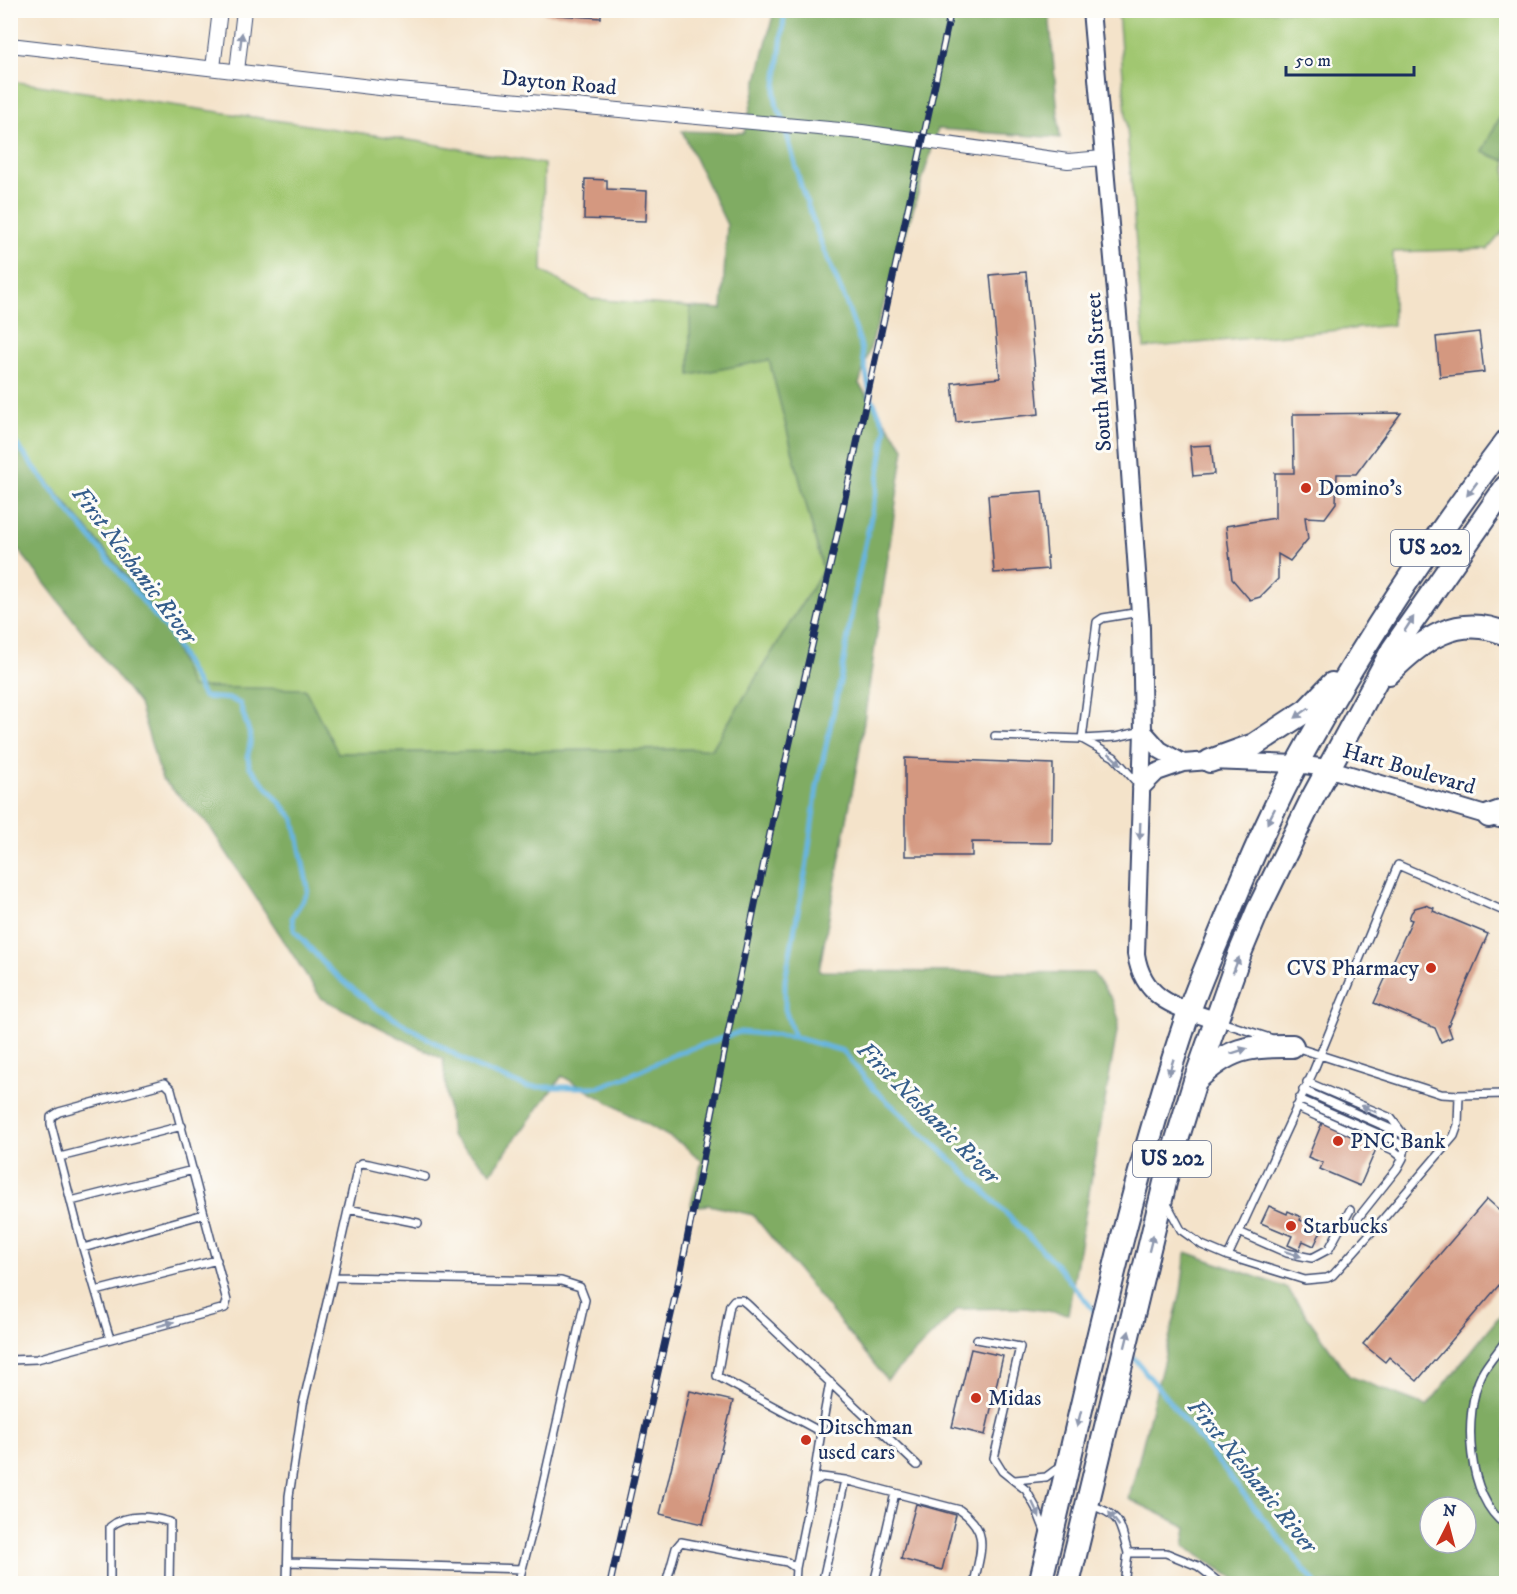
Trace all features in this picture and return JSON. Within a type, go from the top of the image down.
[{"type":"highway","name":"US 202","points":[[1040,1584],[1138,1177],[1189,1011],[1263,831],[1297,764],[1358,657],[1441,530],[1506,442]]},
{"type":"highway","name":"US 202","points":[[1068,1584],[1163,1194],[1215,1020],[1258,910],[1328,768],[1394,649],[1506,487]]},
{"type":"highway","points":[[1369,693],[1410,652],[1438,634],[1460,626],[1490,627],[1506,634]]},
{"type":"highway","points":[[1210,761],[1254,745],[1307,710],[1358,657]]},
{"type":"highway","points":[[1195,1081],[1215,1062],[1232,1053],[1253,1047],[1292,1046]]},
{"type":"street","points":[[213,68],[220,10]]},
{"type":"street","points":[[237,71],[244,10]]},
{"type":"street","name":"South Main Street","points":[[1091,10],[1118,306],[1140,612],[1143,731],[1136,939],[1138,967],[1153,992],[1168,1003],[1215,1020]]},
{"type":"street","name":"Dayton Road","points":[[10,45],[388,89],[797,125],[914,138],[1068,161],[1103,158]]},
{"type":"street","points":[[1143,731],[1160,750],[1183,763]]},
{"type":"street","points":[[1141,788],[1157,772],[1183,763],[1210,761],[1297,764]]},
{"type":"street","name":"Hart Boulevard","points":[[1297,764],[1328,768],[1501,815]]},
{"type":"lane","points":[[1082,739],[1097,622],[1102,618],[1140,612]]},
{"type":"lane","points":[[995,736],[1082,739],[1116,737],[1143,731]]},
{"type":"lane","points":[[1082,739],[1114,757],[1141,788]]},
{"type":"lane","points":[[1228,1256],[1320,1056],[1398,866],[1506,912]]},
{"type":"lane","points":[[1215,1020],[1441,1094],[1506,1094]]},
{"type":"lane","points":[[1307,1082],[1390,1118],[1403,1134],[1405,1148],[1403,1158],[1397,1169],[1358,1218]]},
{"type":"lane","points":[[10,1360],[37,1359],[225,1308],[227,1301],[182,1126],[171,1089],[165,1083],[59,1112],[51,1117],[83,1248],[110,1339]]},
{"type":"lane","points":[[1303,1090],[1403,1134]]},
{"type":"lane","points":[[1163,1194],[1173,1218],[1182,1230],[1202,1245],[1228,1256],[1305,1280],[1327,1278],[1333,1275],[1384,1218],[1454,1136],[1458,1125],[1459,1095]]},
{"type":"lane","points":[[1299,1100],[1395,1141],[1405,1148]]},
{"type":"lane","points":[[1296,1107],[1393,1150],[1403,1158]]},
{"type":"lane","points":[[60,1157],[182,1126]]},
{"type":"lane","points":[[287,1584],[289,1496],[303,1404],[358,1166],[362,1164],[425,1177]]},
{"type":"lane","points":[[71,1201],[193,1170]]},
{"type":"lane","points":[[348,1209],[418,1223]]},
{"type":"lane","points":[[1239,1232],[1287,1253],[1312,1258],[1329,1249],[1350,1210]]},
{"type":"lane","points":[[83,1248],[204,1214]]},
{"type":"lane","points":[[96,1291],[217,1260]]},
{"type":"lane","points":[[333,1277],[561,1281],[580,1287],[585,1300],[518,1584]]},
{"type":"lane","points":[[10,1293],[10,1311]]},
{"type":"lane","points":[[822,1432],[717,1376],[730,1305],[734,1300],[742,1300],[747,1304],[917,1464]]},
{"type":"lane","points":[[977,1339],[1020,1347],[994,1458],[1002,1471],[1026,1490],[1036,1508],[1049,1545]]},
{"type":"lane","points":[[1506,1340],[1482,1373],[1471,1417],[1471,1444],[1477,1483],[1488,1506],[1506,1526]]},
{"type":"lane","points":[[795,1584],[830,1382]]},
{"type":"lane","points":[[1015,1480],[1046,1477],[1068,1461]]},
{"type":"lane","points":[[813,1483],[822,1477],[845,1480],[960,1510],[978,1529],[982,1540],[974,1584]]},
{"type":"lane","points":[[822,1584],[845,1480]]},
{"type":"lane","points":[[874,1584],[895,1493]]},
{"type":"lane","points":[[1087,1504],[1108,1510],[1118,1520],[1128,1553],[1124,1584]]},
{"type":"lane","points":[[110,1584],[110,1527],[119,1519],[153,1517],[170,1522],[169,1584]]},
{"type":"lane","points":[[666,1584],[676,1548],[681,1542],[787,1562],[796,1568]]},
{"type":"lane","points":[[1128,1553],[1166,1553],[1198,1566],[1221,1584]]},
{"type":"lane","points":[[288,1562],[522,1569]]},
{"type":"green space","points":[[774,11],[1049,11],[1060,138],[938,129],[859,384],[904,448],[859,755],[819,971],[1093,973],[1112,999],[1119,1020],[1068,1314],[1025,1308],[958,1309],[887,1380],[753,1215],[709,1205],[690,1207],[702,1161],[682,1144],[562,1076],[491,1172],[451,1136],[443,1059],[321,998],[208,824],[162,779],[139,704],[11,540],[10,436],[163,620],[191,687],[305,689],[338,753],[712,749],[823,570],[769,360],[690,375],[690,307],[722,309],[727,225],[682,131],[744,133]]},
{"type":"green space","points":[[1118,11],[1506,11],[1506,105],[1482,152],[1506,161],[1506,228],[1488,249],[1393,252],[1393,325],[1144,348]]},
{"type":"green space","points":[[11,81],[422,142],[544,164],[542,271],[591,299],[690,307],[769,359],[823,570],[712,749],[338,753],[191,687],[11,469]]},
{"type":"green space","points":[[1506,105],[1506,161],[1482,152]]},
{"type":"green space","points":[[1186,1252],[1287,1288],[1349,1376],[1427,1406],[1506,1308],[1506,1583],[1241,1583],[1184,1546],[1187,1527],[1129,1499],[1181,1291]]},
{"type":"building","points":[[545,10],[601,10],[601,18],[544,14]]},
{"type":"building","points":[[585,179],[607,180],[607,189],[647,191],[646,221],[584,219]]},
{"type":"building","points":[[1026,272],[1039,414],[956,422],[952,383],[1000,378],[990,275]]},
{"type":"building","points":[[1479,332],[1484,372],[1440,377],[1436,337]]},
{"type":"building","points":[[1401,413],[1356,474],[1337,474],[1336,503],[1325,518],[1305,517],[1308,539],[1290,561],[1278,554],[1278,579],[1260,597],[1250,600],[1232,579],[1226,526],[1275,518],[1275,473],[1294,473],[1293,414]]},
{"type":"building","points":[[1211,445],[1214,474],[1193,476],[1190,446]]},
{"type":"building","points":[[1042,491],[1048,569],[994,573],[988,495]]},
{"type":"building","points":[[905,758],[1053,764],[1052,843],[972,842],[972,856],[905,856]]},
{"type":"building","name":"CVS Pharmacy","points":[[1425,905],[1434,908],[1433,911],[1488,934],[1448,1026],[1452,1037],[1441,1042],[1435,1028],[1374,1003],[1412,920],[1409,919],[1411,913],[1415,908]]},
{"type":"building","name":"PNC Bank","points":[[1334,1105],[1356,1114],[1347,1134],[1377,1147],[1360,1186],[1320,1169],[1323,1163],[1308,1157],[1322,1123],[1325,1124]]},
{"type":"building","points":[[1487,1199],[1506,1216],[1506,1277],[1417,1381],[1389,1357],[1385,1362],[1363,1344]]},
{"type":"building","name":"Starbucks","points":[[1269,1206],[1287,1214],[1288,1211],[1301,1217],[1300,1220],[1322,1229],[1314,1246],[1303,1241],[1299,1250],[1288,1245],[1292,1236],[1261,1223]]},
{"type":"building","name":"Midas","points":[[971,1349],[1003,1356],[985,1435],[952,1427]]},
{"type":"building","points":[[690,1391],[733,1401],[703,1524],[660,1514]]},
{"type":"building","points":[[916,1504],[956,1515],[942,1570],[901,1559]]},
{"type":"waterway","points":[[785,10],[775,94],[777,107],[782,116],[801,186],[860,342],[871,397],[886,428],[842,673],[817,787],[806,869],[785,980],[785,1009],[794,1037]]},
{"type":"waterway","name":"First Neshanic River","points":[[10,436],[169,633],[204,697],[231,699],[240,704],[251,738],[249,766],[294,819],[308,888],[307,894],[292,917],[294,930],[328,968],[373,1006],[476,1067],[527,1087],[599,1087],[678,1053],[740,1032],[794,1037],[843,1051],[873,1088],[971,1178],[1054,1262],[1096,1313]]},
{"type":"waterway","name":"First Neshanic River","points":[[1131,1354],[1316,1584]]},
{"type":"railway","points":[[610,1584],[680,1275],[780,786],[951,10]]},
{"type":"place","name":"Domino's","points":[[1306,488]]},
{"type":"place","name":"CVS Pharmacy","points":[[1431,968]]},
{"type":"place","name":"PNC Bank","points":[[1338,1141]]},
{"type":"place","name":"Starbucks","points":[[1291,1226]]},
{"type":"place","name":"Midas","points":[[976,1398]]},
{"type":"place","name":"Ditschman used cars","points":[[806,1440]]}]
